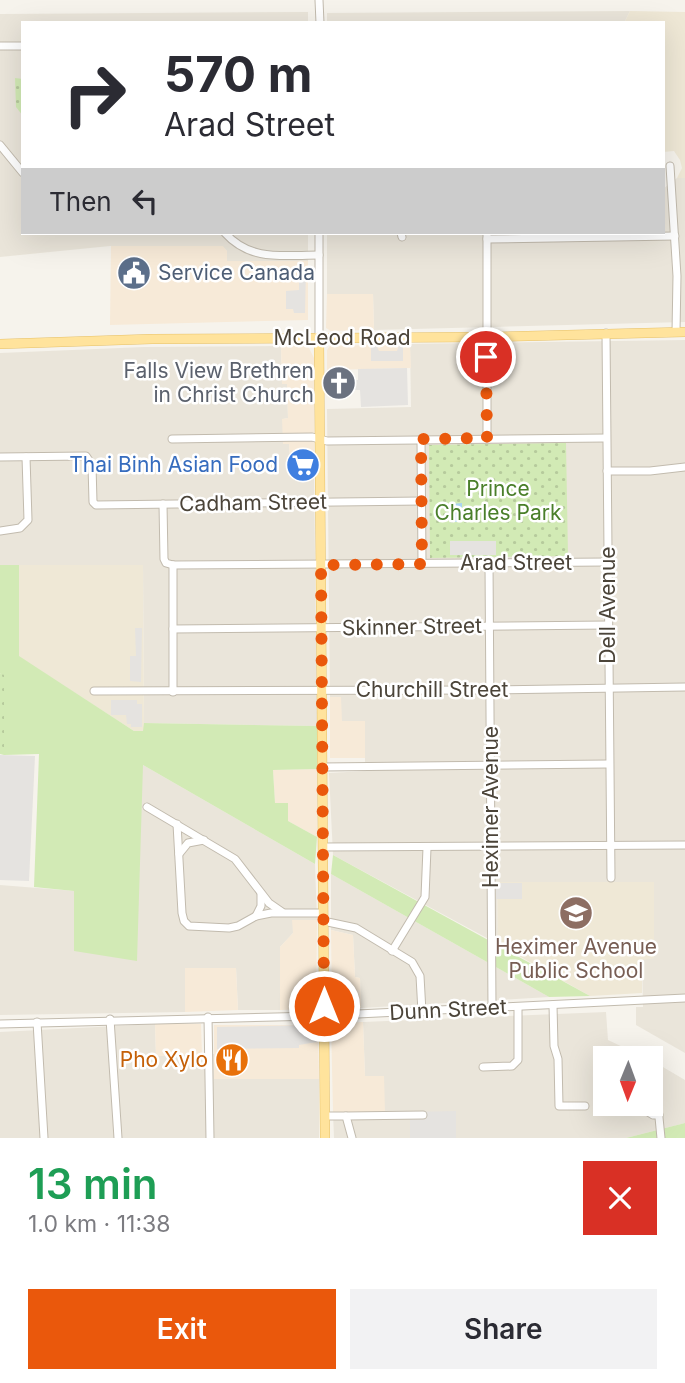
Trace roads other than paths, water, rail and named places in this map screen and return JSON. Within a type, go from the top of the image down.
[{"type":"main road","name":"McLeod Road","points":[[0,344],[152,339],[486,337],[681,332]]},
{"type":"main road","points":[[319,337],[325,1138]]},
{"type":"street","points":[[319,0],[320,21]]},
{"type":"street","points":[[0,46],[21,46]]},
{"type":"street","points":[[0,145],[21,171]]},
{"type":"street","points":[[670,166],[681,332]]},
{"type":"street","points":[[227,235],[252,253],[319,255]]},
{"type":"street","points":[[319,235],[319,337]]},
{"type":"street","points":[[487,438],[487,236],[675,236]]},
{"type":"street","name":"Dell Avenue","points":[[606,333],[611,878]]},
{"type":"street","points":[[172,439],[312,437],[327,441],[606,438]]},
{"type":"street","points":[[421,439],[422,564]]},
{"type":"street","name":"Cadham Street","points":[[26,457],[86,456],[92,466],[93,502],[96,505],[422,501]]},
{"type":"street","points":[[0,457],[26,457],[28,520],[20,528],[0,531]]},
{"type":"street","points":[[607,471],[650,471],[685,467]]},
{"type":"street","points":[[163,504],[164,559],[166,564],[173,565],[173,692]]},
{"type":"street","name":"Arad Street","points":[[173,565],[608,562]]},
{"type":"street","name":"Heximer Avenue","points":[[489,563],[492,1008]]},
{"type":"street","name":"Skinner Street","points":[[173,629],[608,625]]},
{"type":"street","name":"Churchill Street","points":[[94,691],[685,687]]},
{"type":"street","points":[[322,766],[608,764]]},
{"type":"street","points":[[147,807],[235,859],[269,903],[282,912]]},
{"type":"street","points":[[177,824],[182,914],[189,926],[229,928],[256,916],[282,912],[323,917],[356,928],[412,962],[421,976],[422,1012]]},
{"type":"street","points":[[179,855],[188,844],[204,840]]},
{"type":"street","points":[[323,847],[685,845]]},
{"type":"street","points":[[392,951],[425,897],[427,848]]},
{"type":"street","points":[[256,916],[262,900],[261,893]]},
{"type":"street","name":"Dunn Street","points":[[0,1024],[110,1019],[324,1016],[685,998]]},
{"type":"street","points":[[553,1006],[559,1106],[585,1106]]},
{"type":"street","points":[[483,1067],[512,1066],[518,1060],[518,1007]]},
{"type":"street","points":[[208,1017],[210,1138]]},
{"type":"street","points":[[110,1019],[118,1138]]},
{"type":"street","points":[[37,1023],[44,1138]]},
{"type":"street","points":[[325,1116],[423,1115]]},
{"type":"street","points":[[346,1116],[352,1138]]},
{"type":"street","points":[[659,1116],[661,1138]]},
{"type":"water","points":[[462,503],[462,522],[452,522],[452,504]]},
{"type":"place","name":"Service Canada","points":[[134,273]]},
{"type":"place","name":"Falls View Brethren in Christ Church","points":[[339,383]]},
{"type":"place","name":"Thai Binh Asian Food","points":[[303,465]]},
{"type":"place","name":"Heximer Avenue Public School","points":[[576,913]]},
{"type":"place","name":"Pho Xylo","points":[[232,1060]]},
{"type":"park label","name":"Prince Charles Park","points":[[498,501]]}]
